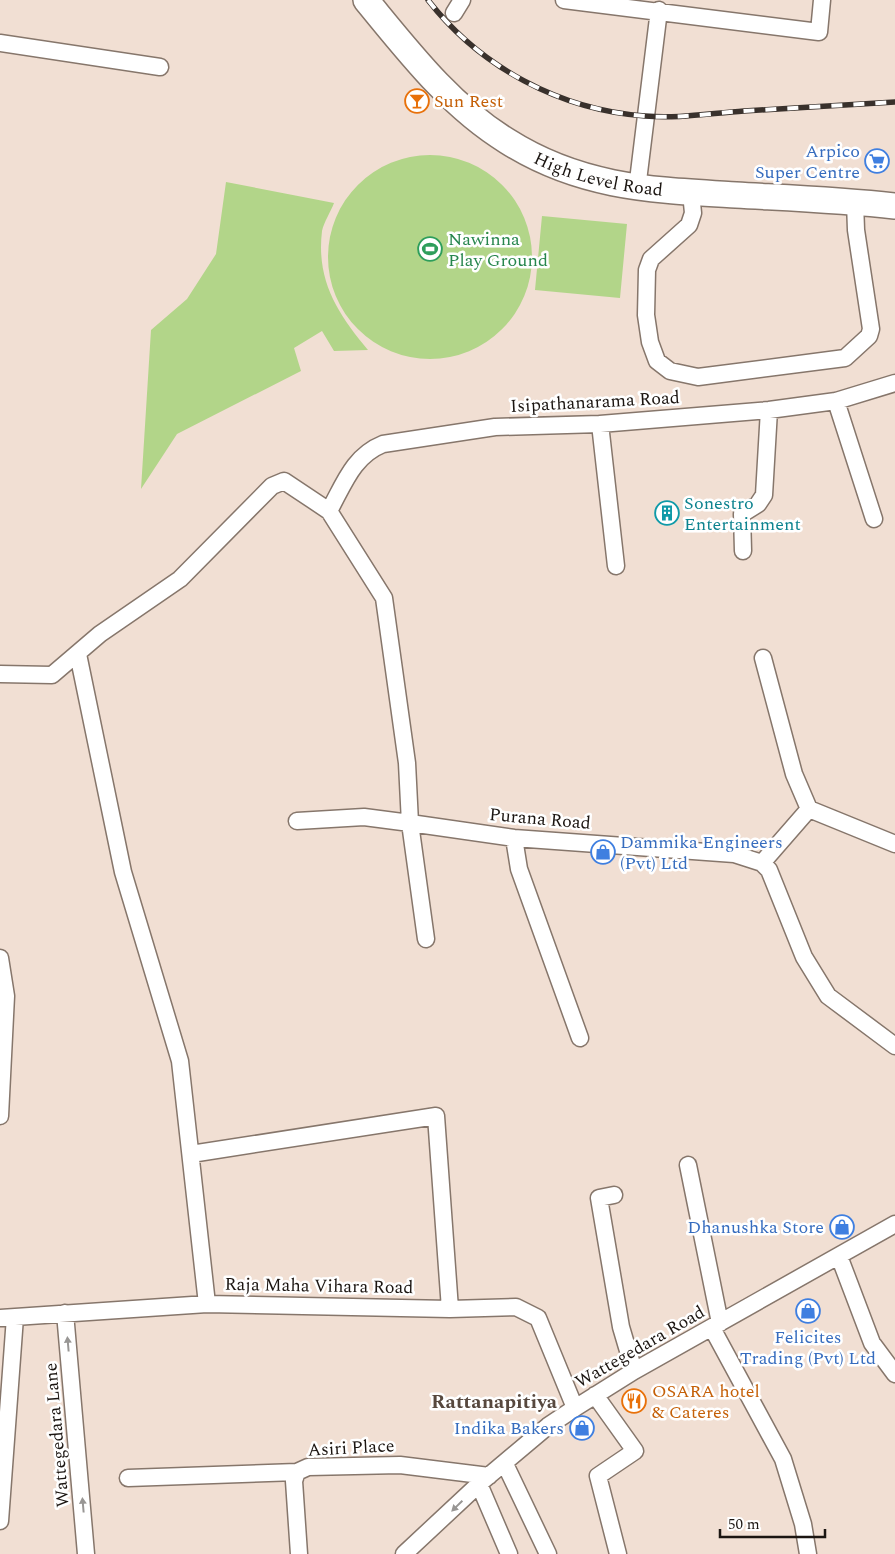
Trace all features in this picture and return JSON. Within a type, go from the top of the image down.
[{"type":"highway","name":"High Level Road","points":[[366,0],[423,69],[469,112],[507,141],[545,160],[592,179],[637,189],[895,206]]},
{"type":"street","points":[[564,0],[658,10],[818,32],[822,0]]},
{"type":"street","points":[[637,189],[658,10]]},
{"type":"street","points":[[0,43],[160,67]]},
{"type":"street","points":[[691,192],[693,212],[689,225],[651,259],[647,270],[646,315],[650,342],[657,361],[670,371],[698,377],[845,358],[869,336],[872,329],[856,230],[854,202]]},
{"type":"street","name":"Isipathanarama Road","points":[[329,511],[356,463],[368,450],[383,444],[495,427],[600,424],[769,410],[836,401],[895,383]]},
{"type":"street","points":[[836,401],[874,519]]},
{"type":"street","points":[[743,551],[742,514],[758,504],[764,495],[769,410]]},
{"type":"street","points":[[600,424],[616,566]]},
{"type":"street","points":[[0,674],[52,675],[100,634],[180,579],[272,486],[284,481],[329,511],[384,598],[406,762],[410,823],[426,939]]},
{"type":"street","points":[[78,654],[123,872],[180,1061],[207,1304]]},
{"type":"street","points":[[763,658],[794,774],[809,809],[895,844]]},
{"type":"street","points":[[809,809],[762,863],[770,870],[804,957],[828,996],[895,1046]]},
{"type":"street","name":"Purana Road","points":[[297,821],[364,817],[514,838],[734,854],[762,863]]},
{"type":"street","points":[[514,838],[519,869],[580,1038]]},
{"type":"street","points":[[0,958],[6,996],[0,1116]]},
{"type":"street","points":[[191,1154],[436,1116],[450,1309]]},
{"type":"street","points":[[688,1165],[716,1325],[783,1459],[803,1524],[808,1554]]},
{"type":"street","points":[[614,1194],[599,1198],[622,1327],[634,1371]]},
{"type":"street","name":"Wattegedara Road","points":[[414,1551],[484,1480],[548,1426],[634,1371],[895,1224]]},
{"type":"street","points":[[839,1256],[872,1343],[895,1374]]},
{"type":"street","name":"Raja Maha Vihara Road","points":[[7,1317],[207,1304],[450,1309],[516,1307],[538,1318],[575,1408]]},
{"type":"street","name":"Wattegedara Lane","points":[[65,1313],[86,1554]]},
{"type":"street","points":[[0,1521],[7,1317]]},
{"type":"street","points":[[595,1395],[635,1451],[598,1476],[618,1554]]},
{"type":"street","points":[[505,1464],[548,1554]]},
{"type":"street","name":"Asiri Place","points":[[299,1554],[294,1481],[297,1472],[308,1467],[400,1466],[484,1480]]},
{"type":"street","points":[[128,1478],[297,1472]]},
{"type":"street","points":[[484,1480],[509,1554]]},
{"type":"green space","name":"Nawinna Play Ground","points":[[420,155],[440,155],[469,162],[495,178],[509,192],[525,218],[531,237],[531,277],[525,296],[509,322],[495,336],[469,352],[460,355],[440,359],[420,359],[391,352],[365,336],[351,322],[335,296],[332,287],[328,267],[328,247],[335,218],[351,192],[365,178],[391,162],[400,159]]},
{"type":"green space","points":[[226,182],[334,203],[322,231],[322,266],[326,281],[339,310],[368,350],[334,351],[322,331],[294,348],[301,371],[177,434],[141,489],[151,330],[187,299],[216,254]]},
{"type":"green space","points":[[542,216],[627,224],[620,298],[535,290]]},
{"type":"railway","points":[[428,0],[472,46],[497,65],[524,81],[553,94],[583,105],[613,112],[669,117],[895,102]]},
{"type":"place","name":"Sun Rest","points":[[417,101]]},
{"type":"place","name":"Arpico Super Centre","points":[[877,161]]},
{"type":"place","name":"Nawinna Play Ground","points":[[430,249]]},
{"type":"place","name":"Sonestro Entertainment","points":[[667,513]]},
{"type":"place","name":"Dammika Engineers (Pvt) Ltd","points":[[603,852]]},
{"type":"place","name":"Dhanushka Store","points":[[842,1227]]},
{"type":"place","name":"Felicites Trading (Pvt) Ltd","points":[[808,1311]]},
{"type":"place","name":"OSARA hotel & Cateres","points":[[634,1401]]},
{"type":"place","name":"Indika Bakers","points":[[582,1428]]},
{"type":"district","name":"Rattanapitiya","points":[[494,1402]]}]
